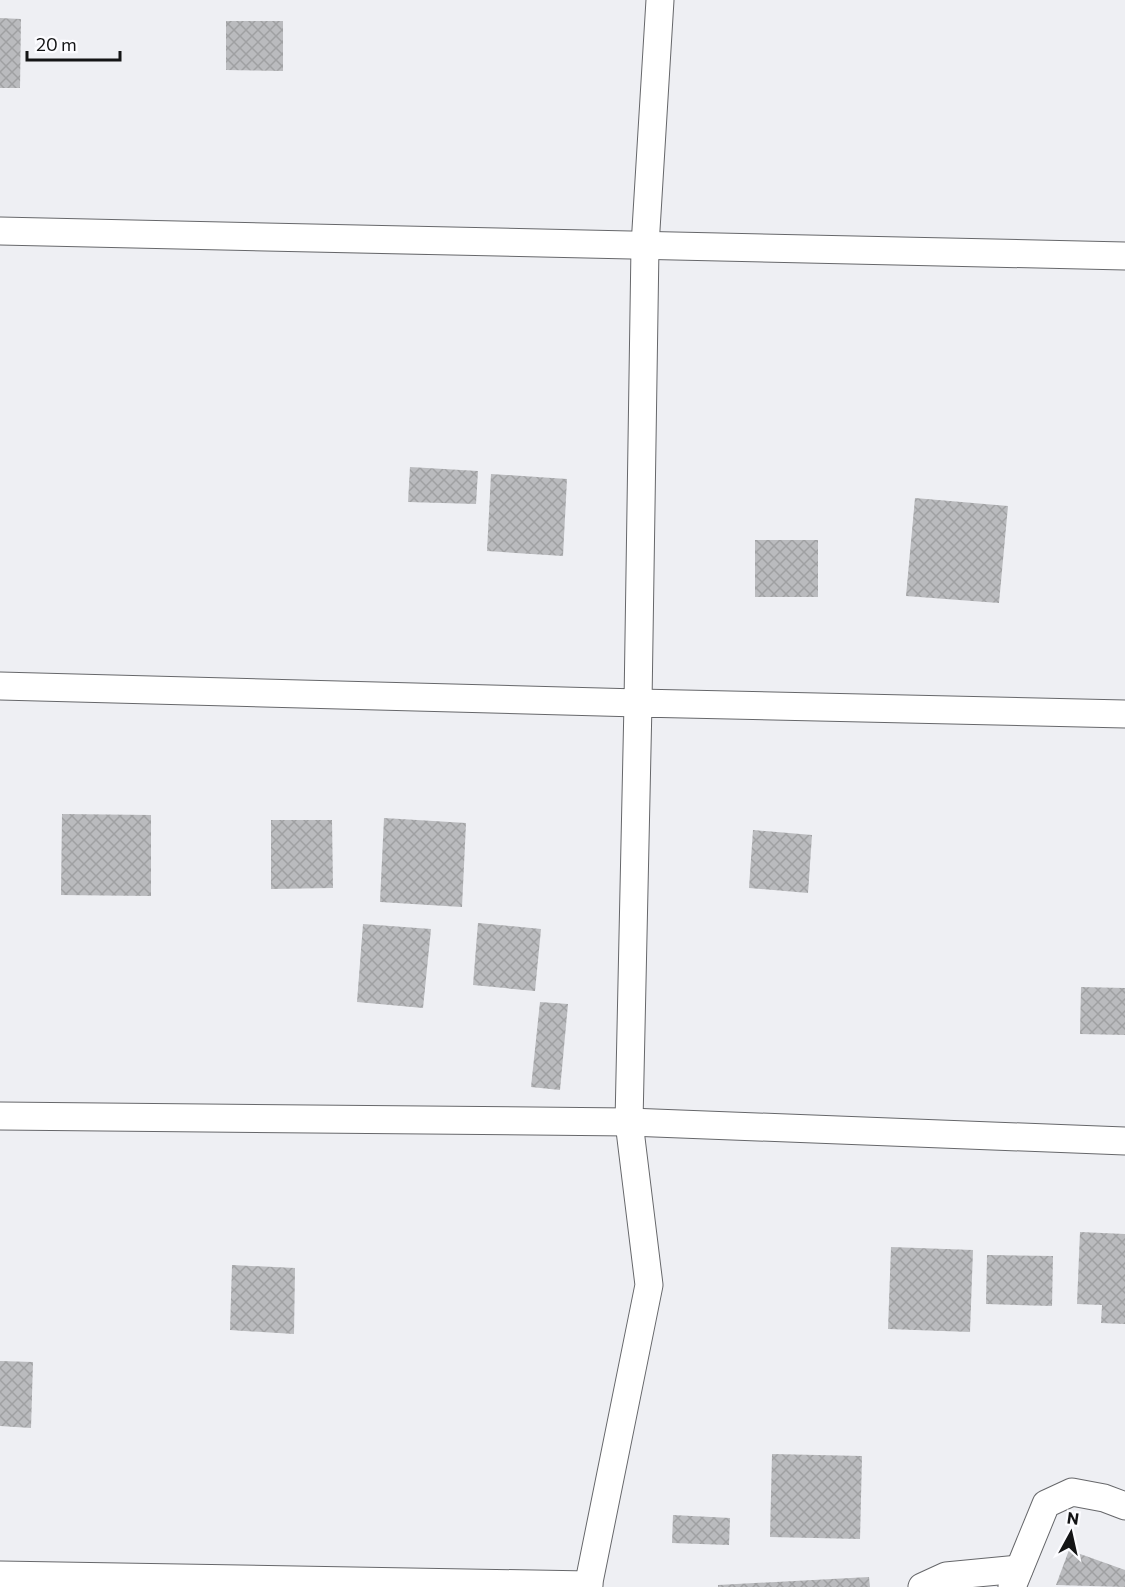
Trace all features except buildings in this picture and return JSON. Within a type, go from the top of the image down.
[{"type":"street","points":[[0,1575],[588,1586],[649,1285],[628,1122],[638,703],[645,246],[660,0]]},
{"type":"street","points":[[0,231],[1125,256]]},
{"type":"street","points":[[0,686],[1125,714]]},
{"type":"street","points":[[0,1116],[628,1122],[1125,1141]]},
{"type":"street","points":[[922,1587],[946,1576],[1015,1578],[1046,1503],[1072,1492],[1104,1498],[1125,1506]]}]
